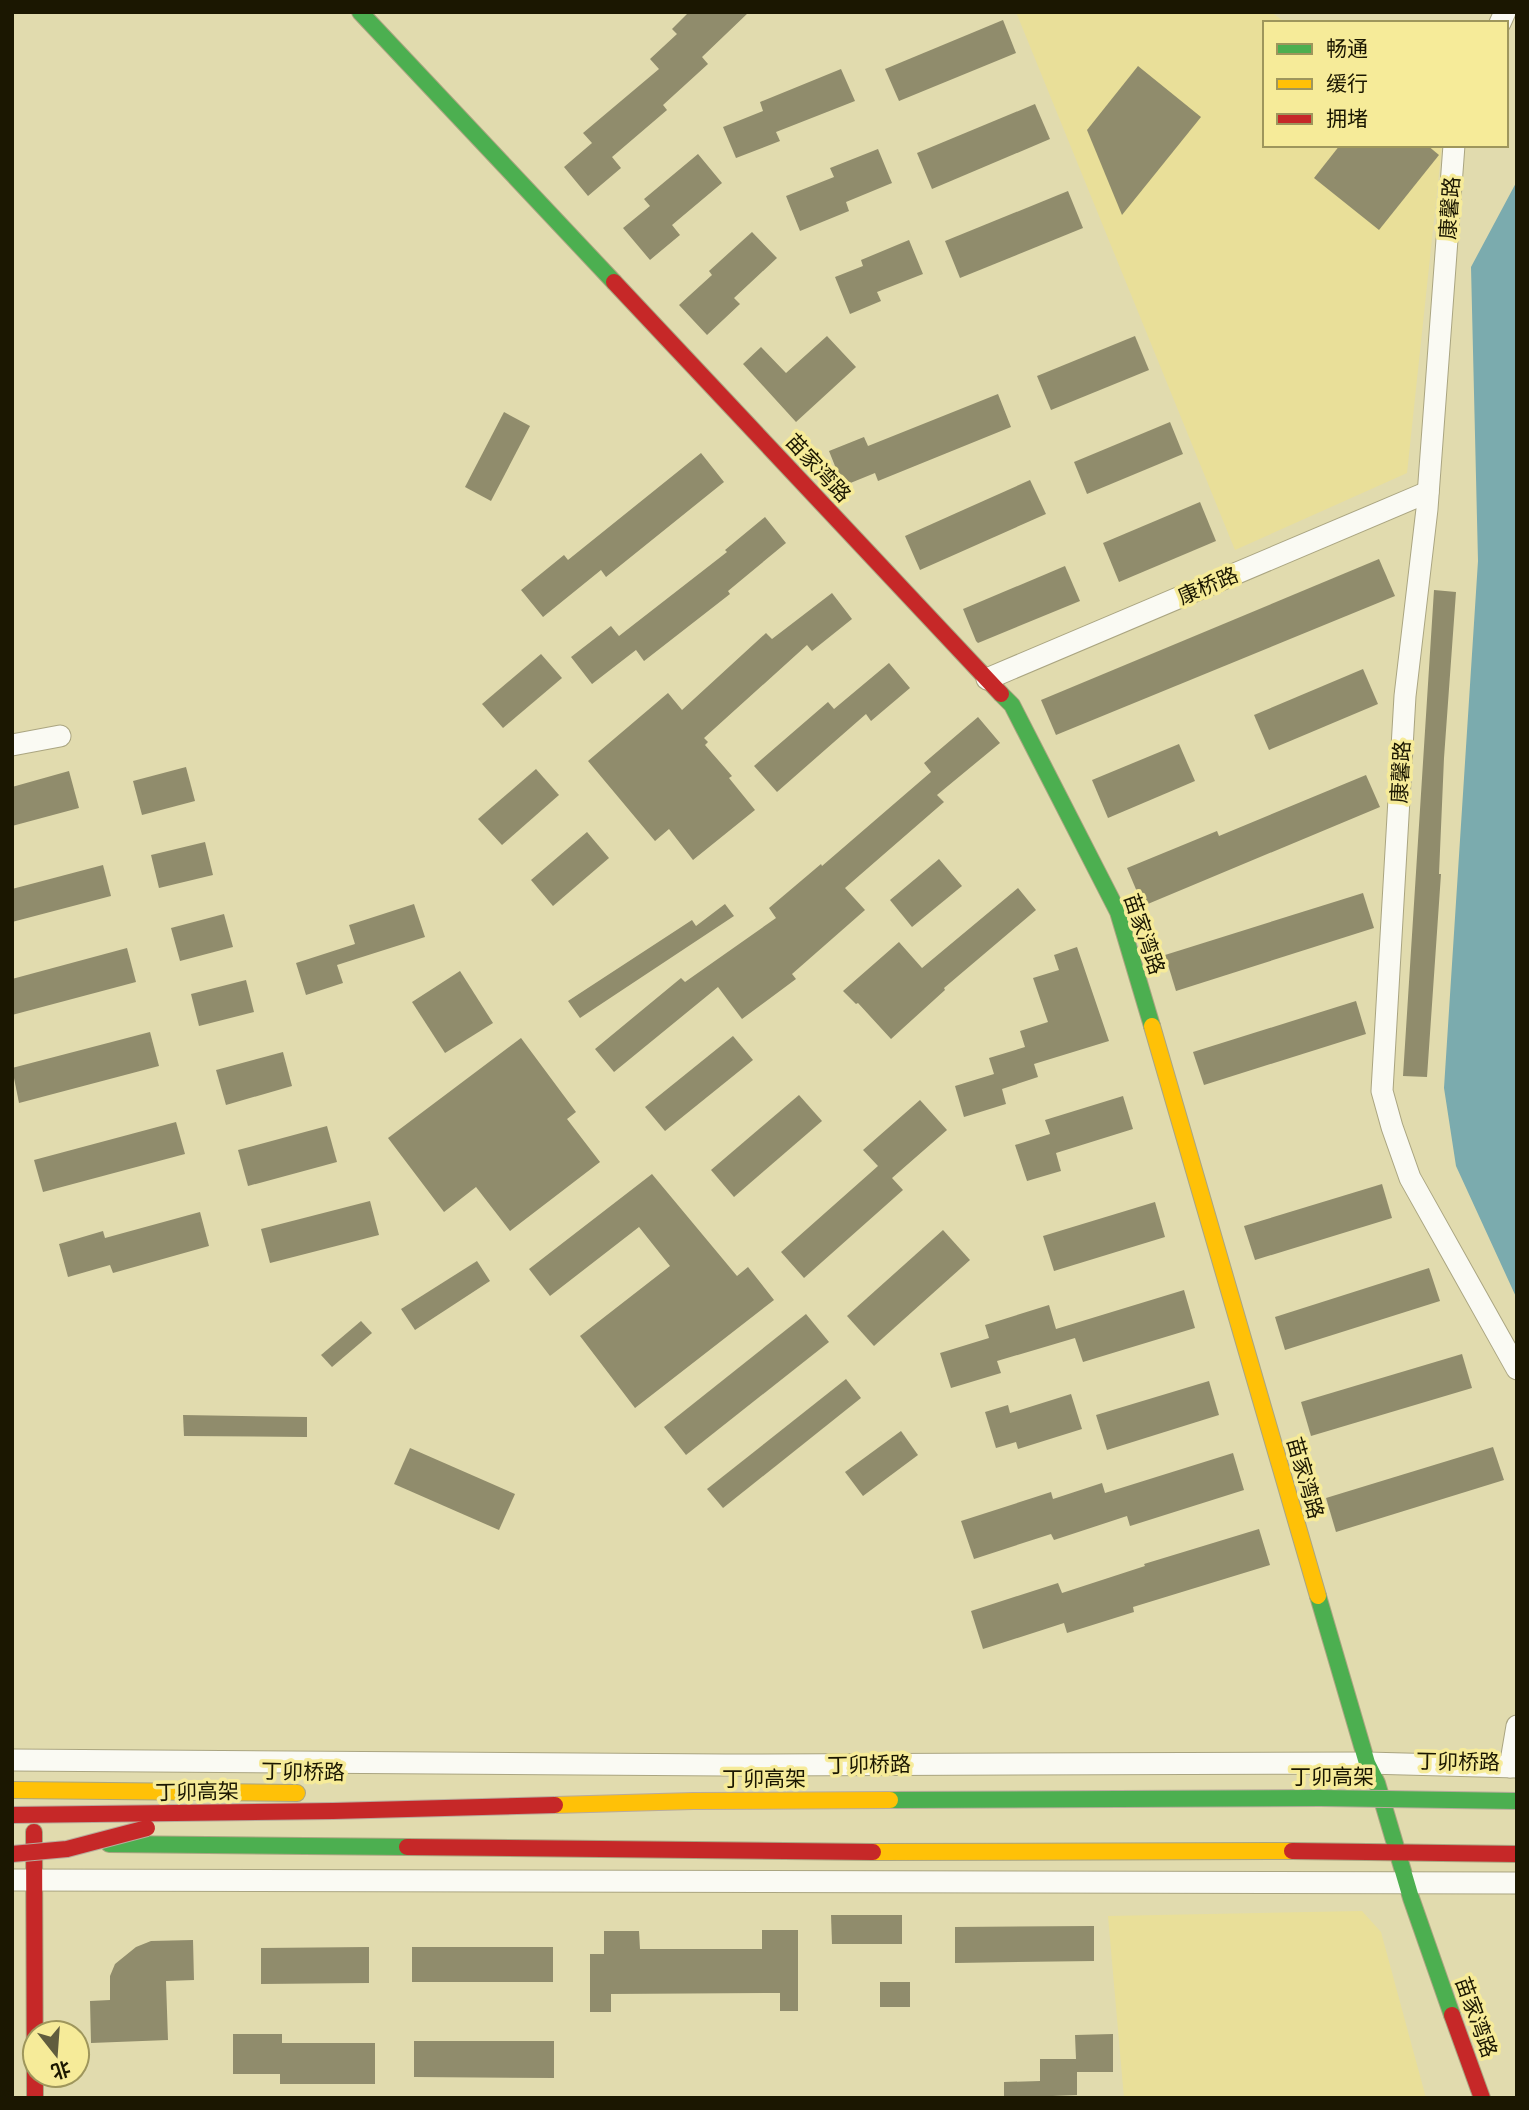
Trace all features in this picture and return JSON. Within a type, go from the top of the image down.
[{"type":"main road","name":"苗家湾路","points":[[360,12],[1012,705],[1118,912],[1367,1763],[1383,1783],[1406,1883],[1482,2098]]},
{"type":"main road","points":[[1320,1798],[1493,1776],[1514,1770]]},
{"type":"main road","name":"丁卯桥路","points":[[359,1794],[1068,1783],[1282,1789],[1383,1783]]},
{"type":"main road","name":"丁卯桥路","points":[[12,1790],[318,1794]]},
{"type":"main road","points":[[33,1790],[35,2098]]},
{"type":"main road","name":"丁卯高架","points":[[12,1815],[332,1811],[693,1801],[1320,1798],[1517,1801]]},
{"type":"main road","points":[[1372,1824],[1411,1825]]},
{"type":"main road","name":"丁卯高架","points":[[79,1830],[341,1827]]},
{"type":"main road","points":[[12,1854],[68,1849],[147,1828]]},
{"type":"main road","points":[[12,1833],[53,1832]]},
{"type":"main road","points":[[12,1844],[959,1853],[1399,1851],[1517,1854]]},
{"type":"street","name":"康馨路","points":[[1454,147],[1429,492],[1405,696],[1382,1091],[1410,1178],[1517,1369]]},
{"type":"street","name":"康桥路","points":[[987,679],[1429,492]]},
{"type":"street","points":[[12,745],[60,736]]},
{"type":"street","points":[[12,1760],[725,1765],[1367,1763],[1514,1770],[1517,1726]]},
{"type":"street","points":[[12,1880],[1517,1883]]},
{"type":"shaded area","points":[[1016,12],[1271,12],[1283,21],[1263,21],[1263,147],[1442,147],[1407,473],[1235,550]]},
{"type":"shaded area","points":[[1362,1911],[1381,1932],[1426,2098],[1124,2098],[1108,1916]]},
{"type":"water","points":[[1517,181],[1517,1299],[1456,1166],[1444,1088],[1478,561],[1471,267]]},
{"type":"building","points":[[689,12],[749,12],[702,57],[708,64],[663,105],[667,110],[612,157],[621,168],[588,196],[564,167],[592,143],[583,133],[659,69],[650,59],[677,34],[672,29]]},
{"type":"building","points":[[1003,20],[1016,53],[899,101],[885,69]]},
{"type":"building","points":[[1138,66],[1201,117],[1122,215],[1087,130]]},
{"type":"building","points":[[841,69],[855,101],[776,132],[780,141],[736,158],[723,127],[763,111],[760,102]]},
{"type":"building","points":[[1035,104],[1050,139],[932,189],[917,153]]},
{"type":"building","points":[[1338,147],[1429,147],[1439,155],[1379,230],[1314,178]]},
{"type":"building","points":[[878,149],[892,183],[846,202],[849,211],[800,231],[786,196],[834,177],[830,168]]},
{"type":"building","points":[[698,154],[722,183],[672,225],[680,235],[650,260],[623,228],[650,206],[644,199]]},
{"type":"building","points":[[1068,191],[1083,228],[960,278],[945,241]]},
{"type":"building","points":[[752,232],[777,258],[734,298],[740,304],[707,335],[679,305],[712,275],[709,271]]},
{"type":"building","points":[[909,240],[923,274],[877,292],[881,301],[850,314],[835,277],[863,266],[861,260]]},
{"type":"building","points":[[827,336],[856,367],[796,422],[743,364],[761,347],[786,373]]},
{"type":"building","points":[[1135,336],[1149,370],[1051,410],[1037,376]]},
{"type":"building","points":[[998,394],[1011,427],[878,481],[875,473],[843,486],[829,451],[864,437],[868,446]]},
{"type":"building","points":[[504,412],[530,426],[491,501],[465,487]]},
{"type":"building","points":[[1170,422],[1183,454],[1087,494],[1074,462]]},
{"type":"building","points":[[701,453],[724,482],[606,577],[601,570],[543,617],[521,590],[564,555],[568,560]]},
{"type":"building","points":[[1030,480],[1046,514],[920,570],[905,536]]},
{"type":"building","points":[[1200,502],[1216,541],[1119,582],[1103,543]]},
{"type":"building","points":[[765,517],[786,543],[728,591],[730,594],[644,661],[636,650],[592,684],[571,657],[611,626],[619,636],[727,552],[725,550]]},
{"type":"building","points":[[1379,559],[1395,596],[1056,735],[1041,700]]},
{"type":"building","points":[[1065,566],[1080,601],[978,643],[976,641],[963,609]]},
{"type":"building","points":[[1434,590],[1456,592],[1427,1077],[1403,1076]]},
{"type":"building","points":[[832,593],[852,619],[812,651],[807,645],[704,738],[708,742],[705,745],[732,776],[729,778],[755,810],[693,860],[669,829],[655,841],[588,761],[668,693],[682,710],[766,633],[772,639]]},
{"type":"building","points":[[541,654],[562,678],[503,728],[482,704]]},
{"type":"building","points":[[889,663],[910,688],[871,721],[866,714],[777,792],[754,766],[828,702],[834,709]]},
{"type":"building","points":[[1363,669],[1378,704],[1269,750],[1254,715]]},
{"type":"building","points":[[978,717],[1000,743],[937,795],[944,802],[845,888],[865,910],[792,974],[796,979],[742,1019],[718,987],[614,1072],[595,1049],[681,978],[685,982],[776,918],[769,908],[931,772],[924,763]]},
{"type":"building","points":[[1179,744],[1195,781],[1108,818],[1092,780]]},
{"type":"building","points":[[186,767],[195,801],[142,815],[133,781]]},
{"type":"building","points":[[536,769],[559,795],[502,845],[478,819]]},
{"type":"building","points":[[69,771],[79,808],[12,826],[12,787]]},
{"type":"building","points":[[1366,775],[1380,807],[1143,906],[1127,868],[1217,831],[1219,836]]},
{"type":"building","points":[[587,832],[609,858],[553,906],[531,880]]},
{"type":"building","points":[[205,842],[213,875],[159,888],[151,855]]},
{"type":"building","points":[[939,859],[962,886],[912,927],[890,900]]},
{"type":"building","points":[[103,865],[111,896],[12,922],[12,889]]},
{"type":"building","points":[[1018,888],[1036,910],[944,988],[945,990],[891,1039],[858,1003],[843,991],[899,942],[922,968]]},
{"type":"building","points":[[1363,893],[1374,928],[1176,991],[1165,955]]},
{"type":"building","points":[[414,904],[425,937],[337,965],[343,983],[306,995],[296,963],[355,944],[349,925]]},
{"type":"building","points":[[725,904],[734,916],[580,1018],[568,1001],[692,920],[696,926]]},
{"type":"building","points":[[224,914],[233,947],[180,961],[171,928]]},
{"type":"building","points":[[1077,947],[1109,1041],[1034,1064],[1038,1077],[1002,1089],[1006,1104],[964,1117],[955,1086],[994,1074],[989,1058],[1025,1047],[1020,1031],[1048,1022],[1033,978],[1059,970],[1054,955]]},
{"type":"building","points":[[127,948],[136,982],[12,1015],[12,979]]},
{"type":"building","points":[[460,971],[493,1023],[445,1053],[412,1002]]},
{"type":"building","points":[[246,980],[254,1012],[199,1026],[191,994]]},
{"type":"building","points":[[1356,1001],[1366,1034],[1204,1085],[1193,1052]]},
{"type":"building","points":[[150,1032],[159,1066],[19,1103],[12,1068]]},
{"type":"building","points":[[733,1036],[753,1060],[665,1131],[645,1107]]},
{"type":"building","points":[[521,1038],[576,1112],[567,1119],[600,1162],[510,1231],[476,1187],[444,1212],[388,1138]]},
{"type":"building","points":[[283,1052],[292,1086],[226,1105],[216,1070]]},
{"type":"building","points":[[799,1095],[822,1121],[734,1197],[711,1170]]},
{"type":"building","points":[[1123,1096],[1133,1129],[1056,1153],[1061,1171],[1027,1181],[1015,1145],[1050,1134],[1045,1120]]},
{"type":"building","points":[[920,1100],[947,1130],[892,1178],[903,1190],[804,1278],[781,1252],[878,1166],[863,1150]]},
{"type":"building","points":[[176,1122],[185,1154],[43,1192],[34,1160]]},
{"type":"building","points":[[327,1126],[337,1162],[248,1186],[238,1150]]},
{"type":"building","points":[[652,1174],[737,1276],[748,1267],[774,1300],[635,1408],[580,1336],[670,1266],[639,1227],[550,1296],[529,1269]]},
{"type":"building","points":[[1382,1184],[1392,1218],[1255,1260],[1244,1226]]},
{"type":"building","points":[[370,1201],[379,1235],[270,1263],[261,1229]]},
{"type":"building","points":[[1155,1202],[1165,1237],[1054,1271],[1043,1236]]},
{"type":"building","points":[[200,1212],[209,1246],[113,1273],[110,1265],[68,1277],[59,1244],[103,1231],[105,1238]]},
{"type":"building","points":[[943,1230],[970,1260],[874,1346],[847,1316]]},
{"type":"building","points":[[477,1261],[490,1281],[415,1330],[401,1309]]},
{"type":"building","points":[[1429,1268],[1440,1301],[1285,1350],[1275,1317]]},
{"type":"building","points":[[1184,1290],[1195,1328],[1083,1362],[1075,1338],[997,1361],[1001,1373],[951,1388],[940,1353],[989,1338],[985,1325],[1049,1305],[1056,1329]]},
{"type":"building","points":[[806,1314],[829,1342],[686,1455],[664,1427]]},
{"type":"building","points":[[361,1321],[372,1333],[332,1367],[321,1355]]},
{"type":"building","points":[[1462,1354],[1472,1388],[1311,1436],[1301,1402]]},
{"type":"building","points":[[846,1379],[861,1398],[723,1508],[707,1489]]},
{"type":"building","points":[[1209,1381],[1219,1415],[1107,1450],[1096,1415]]},
{"type":"building","points":[[1071,1394],[1082,1429],[1018,1449],[1016,1442],[996,1448],[985,1412],[1008,1405],[1010,1413]]},
{"type":"building","points":[[183,1415],[307,1417],[307,1437],[184,1436]]},
{"type":"building","points":[[901,1431],[918,1455],[863,1496],[845,1472]]},
{"type":"building","points":[[1493,1447],[1504,1480],[1336,1532],[1326,1498]]},
{"type":"building","points":[[410,1448],[515,1494],[499,1530],[394,1484]]},
{"type":"building","points":[[1233,1453],[1244,1490],[1130,1526],[1127,1516],[1054,1540],[1051,1534],[974,1559],[961,1521],[1051,1492],[1053,1499],[1102,1483],[1105,1493]]},
{"type":"building","points":[[1259,1529],[1270,1565],[1133,1607],[1134,1612],[1067,1633],[1064,1623],[983,1649],[971,1611],[1058,1583],[1062,1593],[1145,1566],[1144,1564]]},
{"type":"building","points":[[831,1915],[902,1915],[902,1944],[832,1944]]},
{"type":"building","points":[[1094,1926],[1094,1961],[955,1963],[955,1927]]},
{"type":"building","points":[[762,1930],[798,1930],[798,2011],[780,2011],[780,1993],[611,1994],[611,2012],[590,2012],[590,1954],[604,1954],[604,1931],[639,1931],[640,1949],[762,1949]]},
{"type":"building","points":[[193,1940],[194,1980],[166,1981],[168,2040],[91,2043],[90,2001],[110,2000],[110,1976],[115,1964],[136,1947],[151,1941]]},
{"type":"building","points":[[369,1947],[369,1983],[261,1984],[261,1948]]},
{"type":"building","points":[[412,1947],[553,1947],[553,1982],[412,1982]]},
{"type":"building","points":[[880,1982],[910,1982],[910,2007],[880,2007]]},
{"type":"building","points":[[233,2034],[282,2034],[282,2043],[375,2043],[375,2084],[280,2084],[280,2074],[233,2074]]},
{"type":"building","points":[[1113,2034],[1113,2072],[1077,2072],[1077,2095],[1004,2098],[1004,2082],[1040,2081],[1040,2059],[1076,2059],[1075,2035]]},
{"type":"building","points":[[414,2041],[554,2041],[554,2078],[414,2077]]},
{"type":"traffic: fast","points":[[360,12],[614,282]]},
{"type":"traffic: fast","points":[[1001,694],[1012,705],[1118,912],[1152,1026]]},
{"type":"traffic: fast","points":[[1318,1596],[1367,1763],[1377,1783],[1411,1898],[1452,2015]]},
{"type":"traffic: fast","points":[[890,1800],[1320,1798],[1517,1801]]},
{"type":"traffic: fast","points":[[109,1844],[407,1847]]},
{"type":"traffic: slow","points":[[1152,1026],[1318,1596]]},
{"type":"traffic: slow","points":[[12,1790],[297,1793]]},
{"type":"traffic: slow","points":[[555,1805],[890,1800]]},
{"type":"traffic: slow","points":[[873,1852],[1292,1851]]},
{"type":"traffic: jam","points":[[614,282],[1001,694]]},
{"type":"traffic: jam","points":[[12,1815],[555,1805]]},
{"type":"traffic: jam","points":[[12,1854],[67,1849],[147,1828]]},
{"type":"traffic: jam","points":[[34,1832],[35,2098]]},
{"type":"traffic: jam","points":[[407,1847],[873,1852]]},
{"type":"traffic: jam","points":[[1292,1851],[1517,1854]]},
{"type":"traffic: jam","points":[[1452,2015],[1482,2098]]}]
